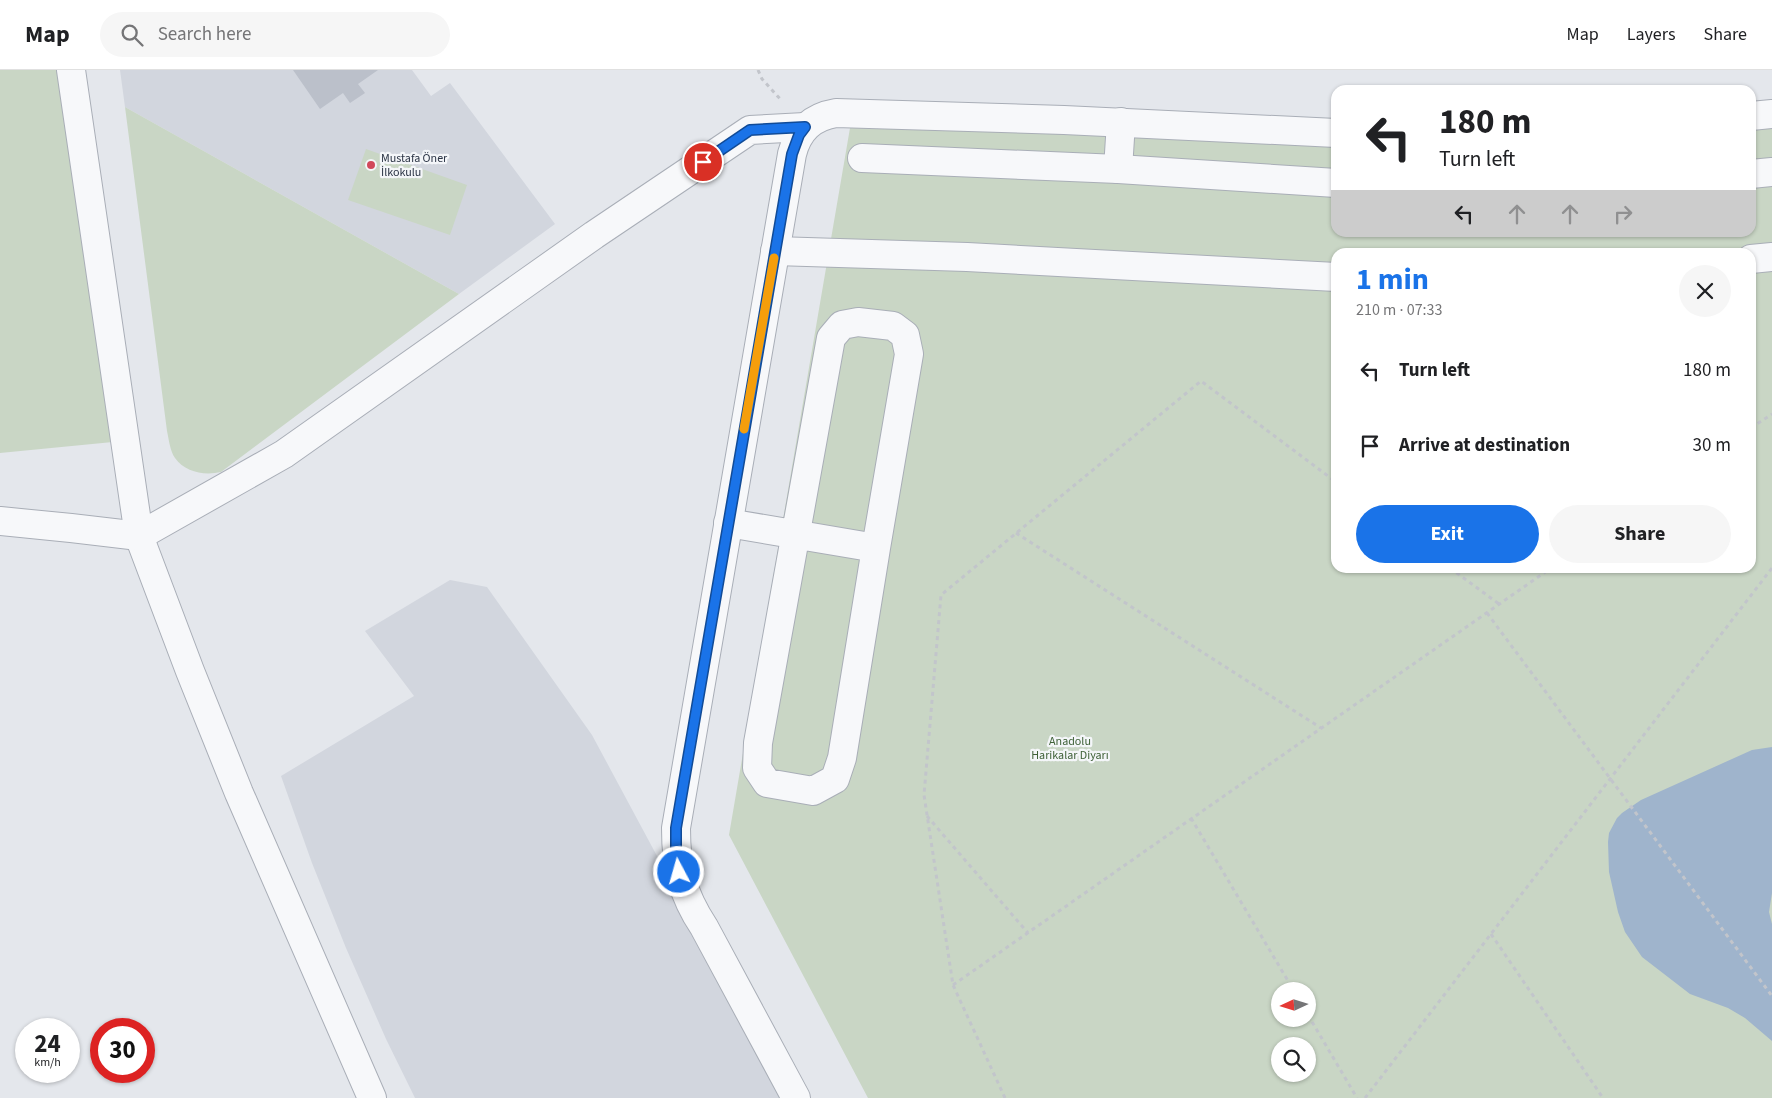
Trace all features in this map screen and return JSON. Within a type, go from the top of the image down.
[{"type":"street","points":[[71,70],[139,536],[239,793],[372,1098]]},
{"type":"street","points":[[796,1098],[693,910],[679,872],[676,852],[676,828],[792,154],[799,135],[814,120],[824,115],[836,113],[1121,122],[1331,133]]},
{"type":"street","points":[[1756,116],[1772,114]]},
{"type":"street","points":[[1118,169],[1121,122]]},
{"type":"street","points":[[0,521],[139,536],[284,454],[594,236],[750,130],[805,127]]},
{"type":"street","points":[[862,158],[1118,169],[1331,183]]},
{"type":"street","points":[[1756,174],[1772,172]]},
{"type":"street","points":[[775,250],[967,257],[1331,278]]},
{"type":"street","points":[[1756,259],[1772,257]]},
{"type":"street","points":[[858,322],[893,326],[905,335],[908,354],[842,758],[835,779],[813,791],[767,783],[758,768],[758,743],[795,534],[831,338],[842,324],[858,322]]},
{"type":"street","points":[[728,523],[876,548]]},
{"type":"path","points":[[1005,1098],[953,985],[924,795],[941,596],[1201,381],[1331,478]]},
{"type":"path","points":[[1756,425],[1772,414]]},
{"type":"path","points":[[1016,533],[1321,728]]},
{"type":"path","points":[[1365,1098],[1772,568]]},
{"type":"path","points":[[1457,573],[1499,604]]},
{"type":"path","points":[[953,985],[1544,573]]},
{"type":"path","points":[[1487,613],[1772,996]]},
{"type":"path","points":[[927,816],[1028,932]]},
{"type":"path","points":[[1191,818],[1289,982]]},
{"type":"path","points":[[1491,934],[1603,1098]]},
{"type":"path","points":[[1316,1028],[1357,1098]]},
{"type":"shaded area","name":"Mustafa Öner İlkokulu","points":[[120,70],[412,70],[431,96],[450,83],[555,224],[459,294],[125,107]]},
{"type":"shaded area","points":[[450,580],[487,587],[592,735],[700,936],[781,1098],[415,1098],[386,1039],[346,948],[312,863],[281,776],[414,696],[365,631]]},
{"type":"green space","points":[[0,70],[73,70],[123,441],[0,453]]},
{"type":"green space","points":[[125,107],[459,294],[221,472],[202,473],[189,470],[179,463],[173,455],[167,431]]},
{"type":"green space","name":"Anadolu Harikalar Diyarı","points":[[1772,126],[1772,1098],[868,1098],[729,835],[850,128],[1067,131],[1331,144],[1331,237],[1756,237],[1756,128]]},
{"type":"green space","points":[[366,149],[467,185],[450,235],[348,200]]},
{"type":"water","points":[[1772,747],[1772,893],[1769,912],[1772,924],[1772,1041],[1745,1018],[1728,1008],[1690,994],[1642,957],[1625,932],[1618,912],[1609,872],[1608,842],[1609,833],[1617,818],[1641,800],[1752,750]]},
{"type":"building","points":[[293,70],[378,70],[358,84],[365,93],[350,103],[343,93],[320,109]]},
{"type":"slow traffic","points":[[744,429],[774,258]]},
{"type":"place","name":"Mustafa Öner İlkokulu","points":[[371,165]]},
{"type":"route","points":[[679,872],[676,852],[676,828],[738,460],[794,144],[805,127],[750,130],[703,162]]}]
